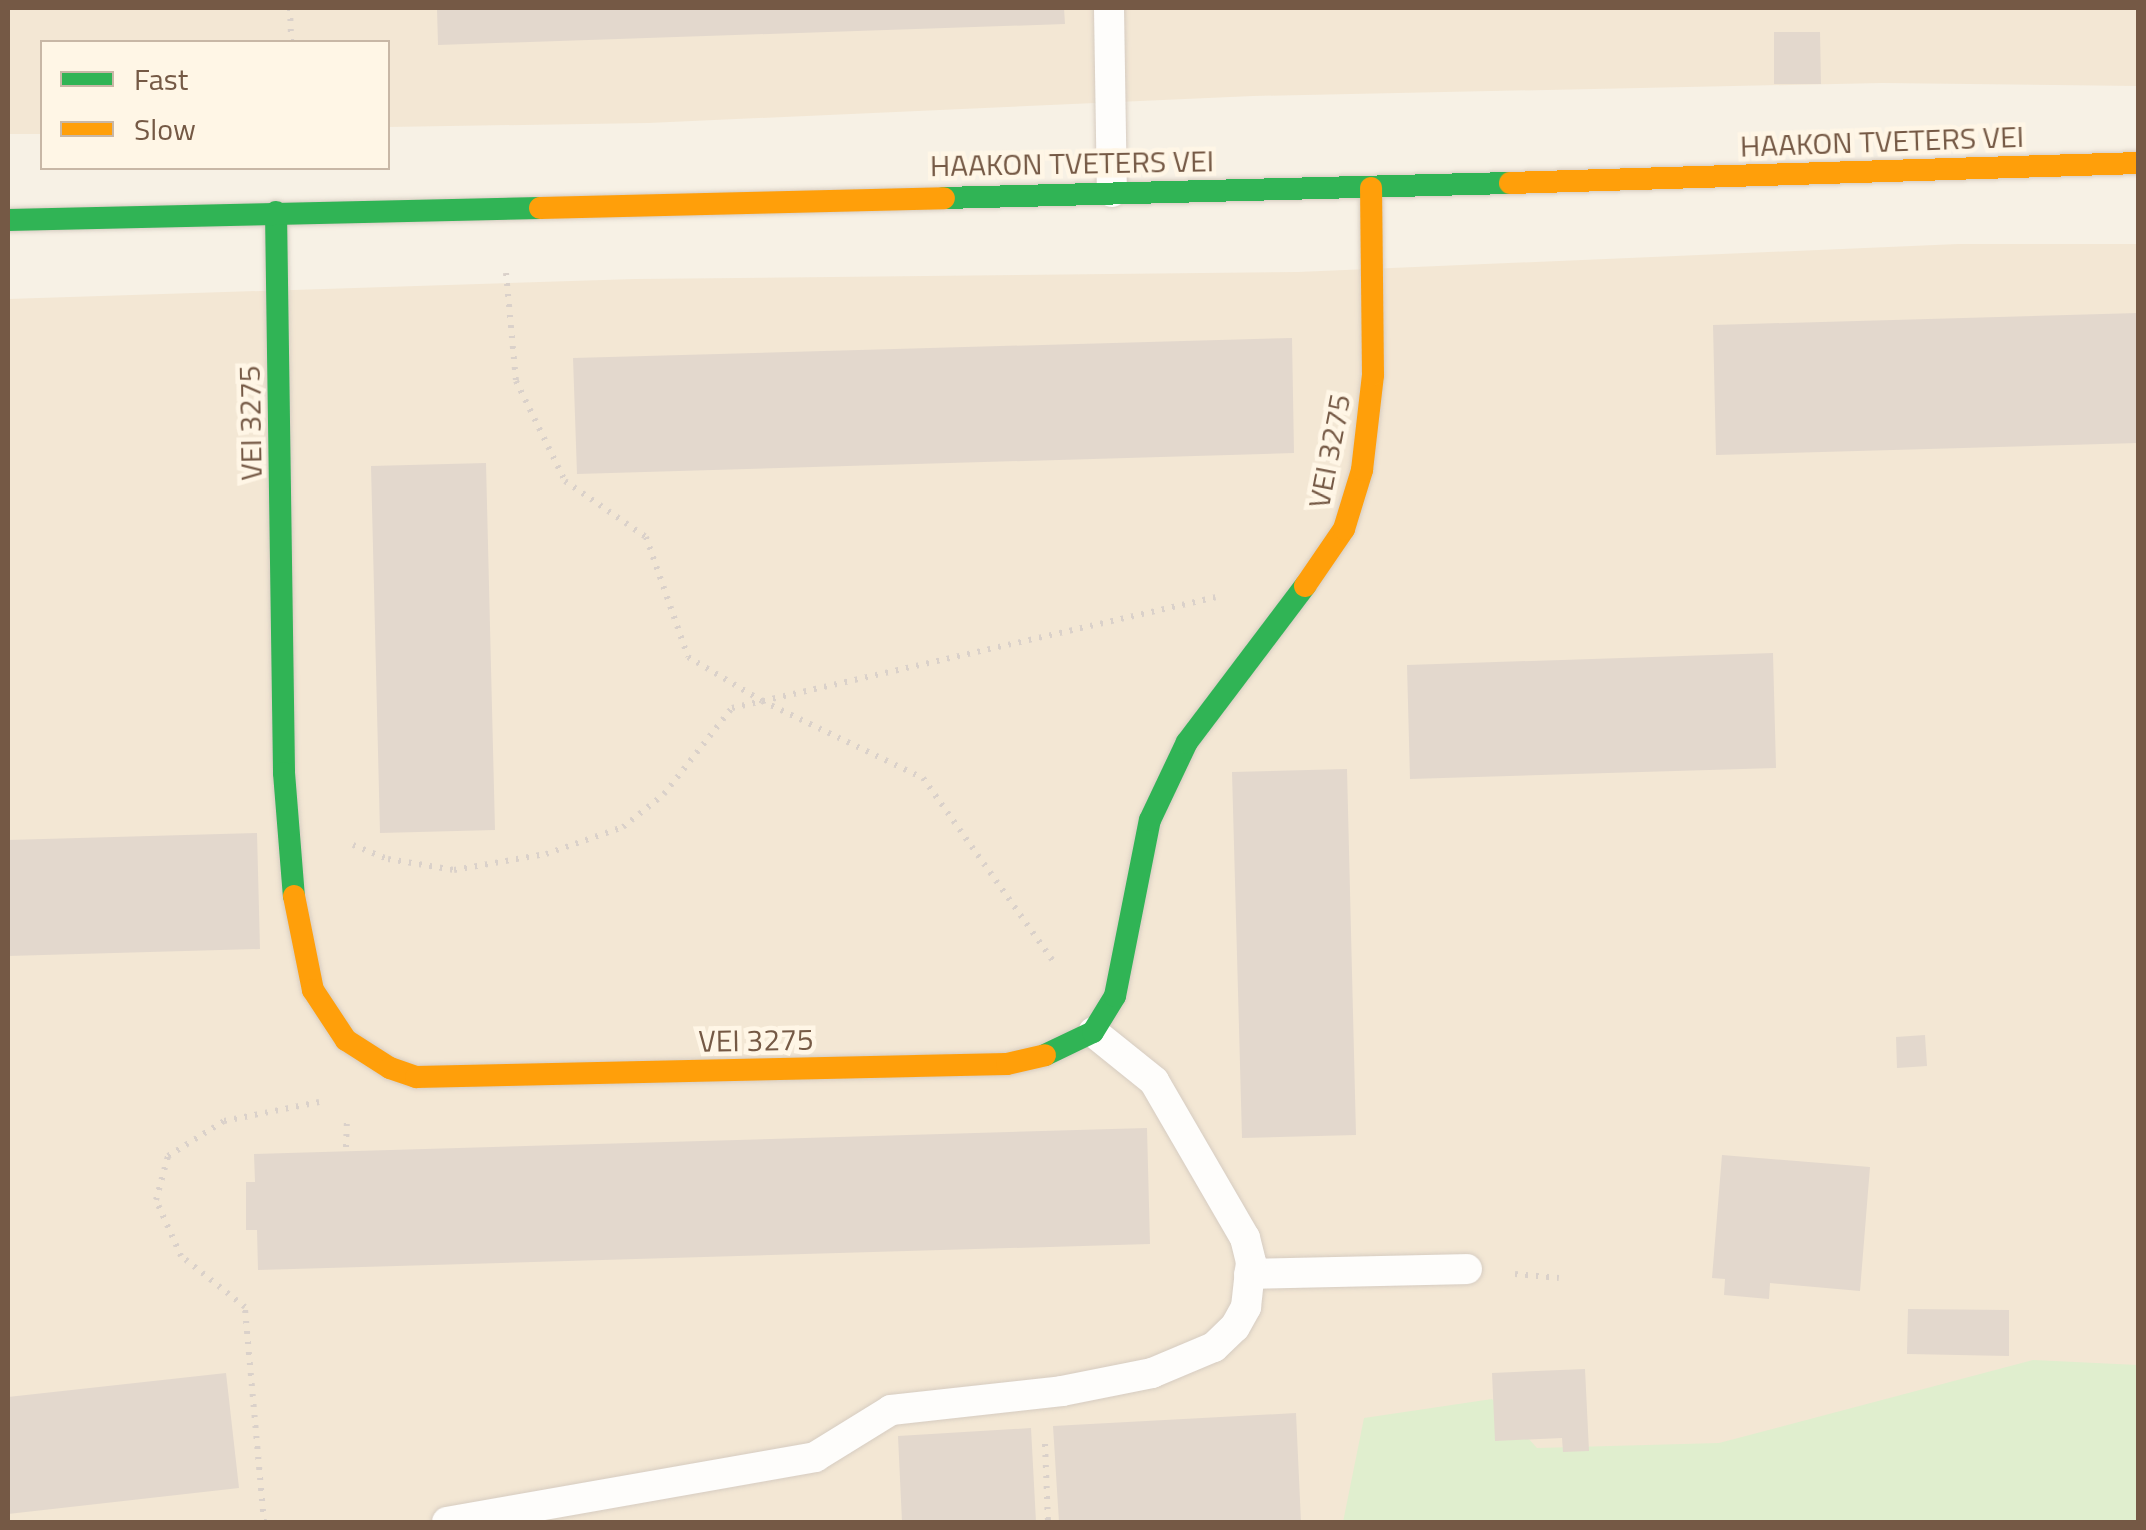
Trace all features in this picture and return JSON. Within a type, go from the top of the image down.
[{"type":"street","name":"HAAKON TVETERS VEI","points":[[8,220],[1371,188],[2138,163]]},
{"type":"street","name":"VEI 3275","points":[[276,212],[288,830],[294,912],[314,990],[346,1040],[390,1068],[416,1077],[1007,1064],[1054,1053],[1098,1024],[1115,996],[1150,820],[1187,742],[1291,607],[1344,529],[1362,470],[1374,375],[1371,188]]},
{"type":"lane","points":[[1109,8],[1112,192]]},
{"type":"lane","points":[[447,1522],[815,1458],[891,1410],[1062,1391],[1152,1372],[1214,1347],[1235,1327],[1246,1306],[1249,1274],[1245,1238],[1154,1080],[1098,1024]]},
{"type":"lane","points":[[1249,1274],[1467,1269]]},
{"type":"path","points":[[290,8],[291,40]]},
{"type":"path","points":[[506,274],[516,381],[565,481],[646,537],[688,657],[762,701],[923,778],[1098,1024]]},
{"type":"path","points":[[288,830],[344,842],[388,859],[454,870],[546,854],[623,828],[664,794],[732,708],[1219,596]]},
{"type":"path","points":[[264,1522],[245,1307],[181,1256],[156,1200],[168,1156],[224,1120],[329,1102]]},
{"type":"path","points":[[1044,1435],[1048,1522]]},
{"type":"shaded area","points":[[8,8],[2138,8],[2138,86],[1882,83],[1253,96],[648,123],[390,127],[390,40],[40,40],[40,134],[8,134]]},
{"type":"shaded area","points":[[1958,244],[2138,244],[2138,1522],[8,1522],[8,299],[635,279],[1298,272]]},
{"type":"green space","points":[[2033,1360],[2138,1365],[2138,1522],[1343,1522],[1364,1418],[1492,1399],[1537,1448],[1719,1443]]},
{"type":"building","points":[[437,8],[1064,8],[1065,24],[438,45]]},
{"type":"building","points":[[1774,32],[1820,32],[1821,84],[1774,84]]},
{"type":"building","points":[[2138,313],[2138,443],[1716,455],[1713,325]]},
{"type":"building","points":[[1292,338],[1294,453],[577,474],[573,358]]},
{"type":"building","points":[[486,463],[495,830],[380,833],[371,466]]},
{"type":"building","points":[[1773,653],[1776,768],[1410,779],[1407,665]]},
{"type":"building","points":[[1347,769],[1356,1135],[1242,1138],[1232,772]]},
{"type":"building","points":[[257,833],[260,949],[8,956],[8,840]]},
{"type":"building","points":[[1925,1035],[1927,1066],[1897,1068],[1896,1037]]},
{"type":"building","points":[[1147,1128],[1150,1244],[258,1270],[257,1230],[246,1230],[246,1182],[255,1182],[254,1154]]},
{"type":"building","points":[[1722,1155],[1870,1167],[1860,1291],[1770,1283],[1769,1299],[1724,1295],[1725,1279],[1712,1278]]},
{"type":"building","points":[[1908,1309],[2009,1310],[2009,1356],[1907,1354]]},
{"type":"building","points":[[1585,1369],[1589,1451],[1563,1452],[1562,1438],[1495,1441],[1492,1373]]},
{"type":"building","points":[[226,1373],[239,1488],[8,1514],[8,1397]]},
{"type":"building","points":[[1296,1413],[1301,1522],[1059,1522],[1053,1426]]},
{"type":"building","points":[[1031,1428],[1036,1522],[902,1522],[898,1436]]},
{"type":"traffic: fast","points":[[944,198],[1510,183]]},
{"type":"traffic: fast","points":[[8,220],[540,208]]},
{"type":"traffic: fast","points":[[276,212],[284,773],[294,896]]},
{"type":"traffic: fast","points":[[1045,1055],[1093,1032],[1115,996],[1150,820],[1187,742],[1305,586]]},
{"type":"traffic: slow","points":[[1510,183],[2138,163]]},
{"type":"traffic: slow","points":[[1305,586],[1344,529],[1362,470],[1373,375],[1371,188]]},
{"type":"traffic: slow","points":[[540,208],[944,198]]},
{"type":"traffic: slow","points":[[294,896],[313,990],[346,1040],[390,1068],[416,1077],[1007,1064],[1045,1055]]}]
